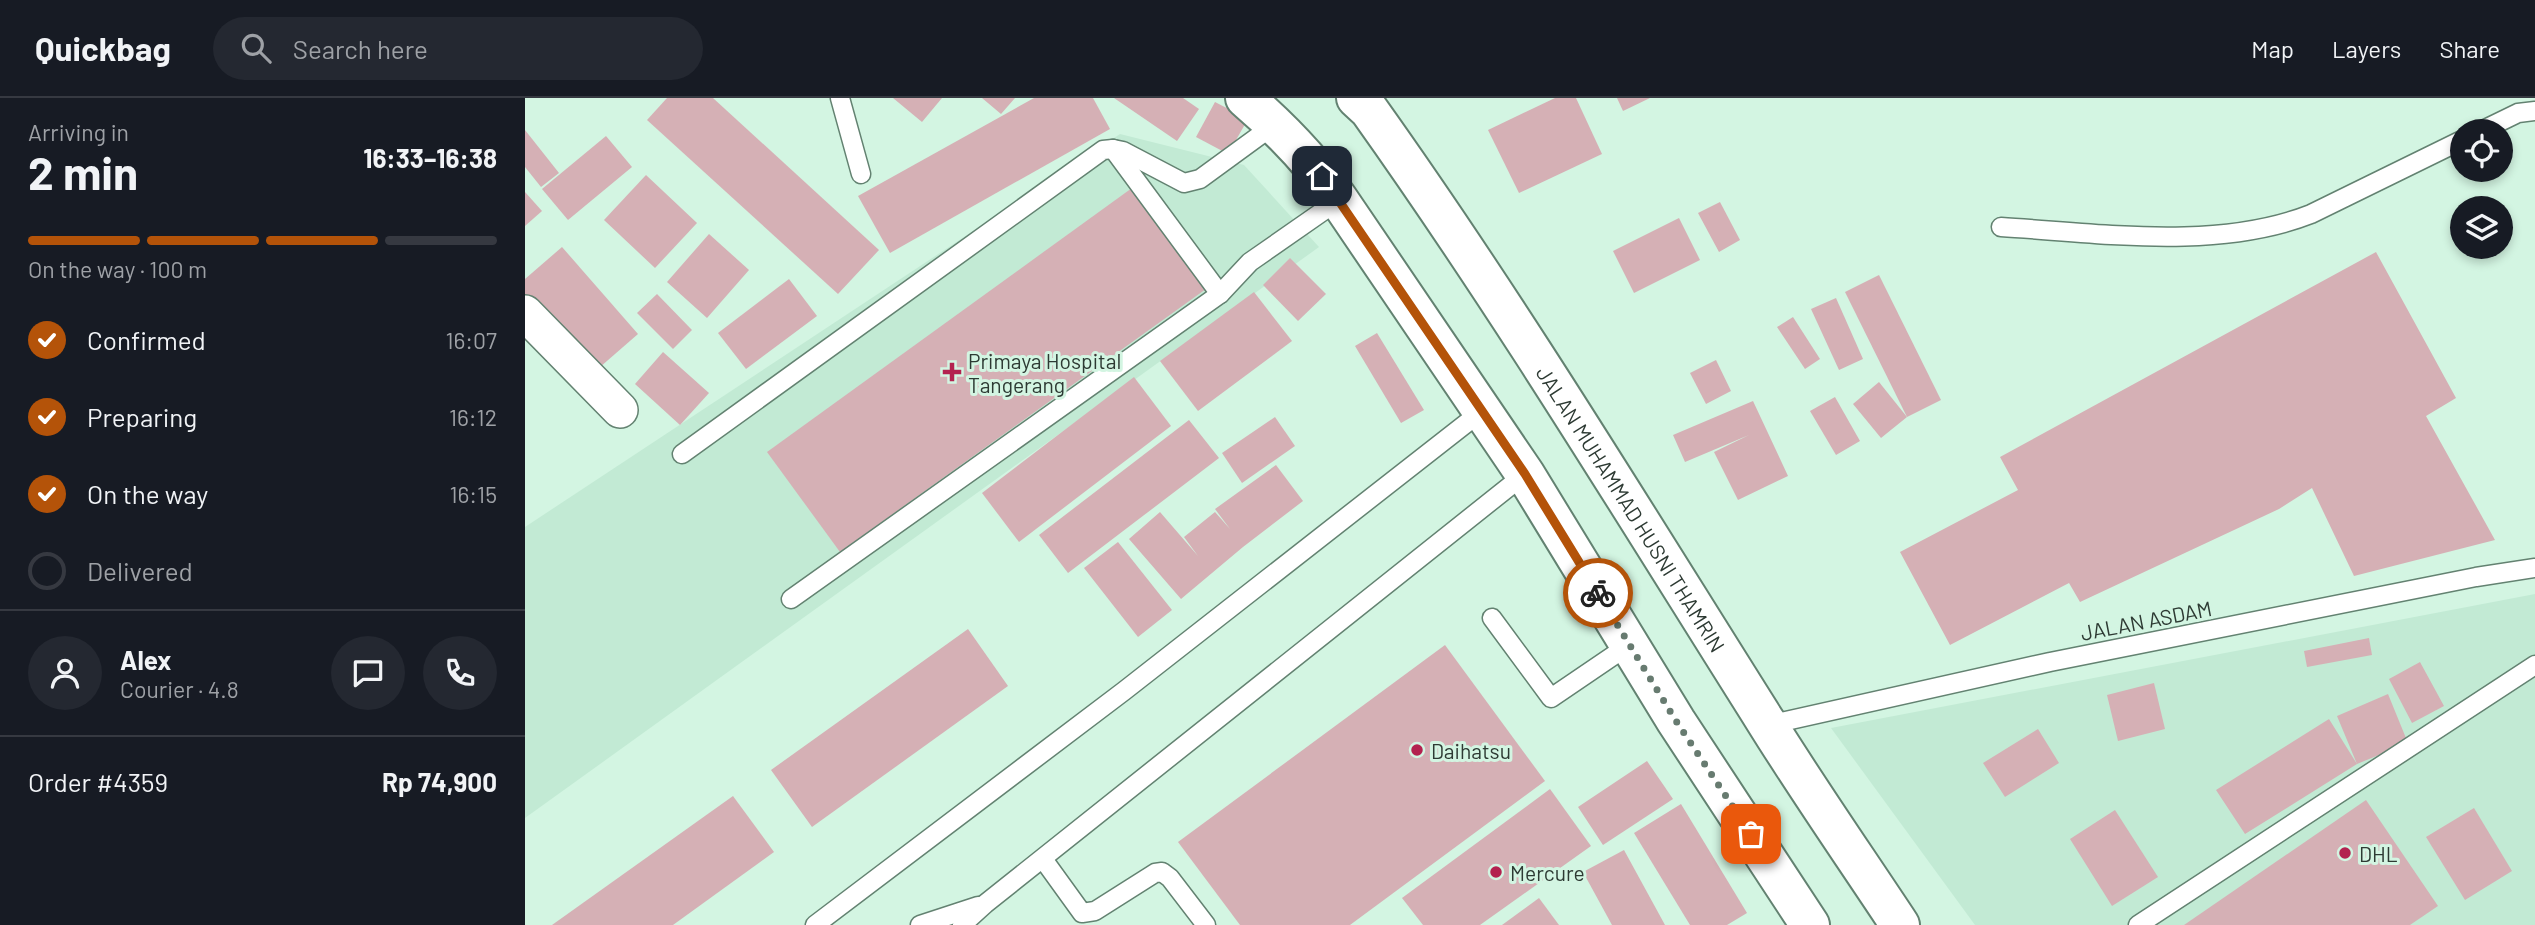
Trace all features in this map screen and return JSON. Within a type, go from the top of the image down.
[{"type":"main road","points":[[1245,98],[1274,124],[1322,176],[1339,200],[1525,474],[1676,721],[1810,925]]},
{"type":"main road","name":"JALAN MUHAMMAD HUSNI THAMRIN","points":[[1370,102],[1581,428],[1768,725],[1900,925]]},
{"type":"street","points":[[525,313],[619,410]]},
{"type":"lane","points":[[840,98],[860,174]]},
{"type":"lane","points":[[2506,119],[2518,113],[2535,111]]},
{"type":"lane","points":[[682,454],[1103,150],[1123,151],[1184,183],[1192,182],[1200,179],[1274,124]]},
{"type":"lane","points":[[2001,227],[2120,234],[2218,235],[2254,231],[2311,214],[2450,146]]},
{"type":"lane","points":[[1113,149],[1220,294]]},
{"type":"lane","points":[[791,599],[1220,294],[1250,262],[1339,200]]},
{"type":"lane","points":[[815,925],[1113,699],[1482,411]]},
{"type":"lane","points":[[962,925],[1525,474]]},
{"type":"lane","name":"JALAN ASDAM","points":[[1768,725],[2050,662],[2476,577],[2535,568]]},
{"type":"lane","points":[[1492,618],[1551,698],[1629,645]]},
{"type":"lane","points":[[2138,925],[2535,664]]},
{"type":"lane","points":[[1043,859],[1082,912],[1095,911],[1155,873],[1162,872],[1170,878],[1206,925]]},
{"type":"lane","points":[[920,925],[985,904]]},
{"type":"shaded area","name":"Primaya Hospital Tangerang","points":[[1120,134],[1244,165],[1319,247],[525,818],[525,527]]},
{"type":"shaded area","points":[[2535,594],[2535,925],[1975,925],[1831,728]]},
{"type":"building","points":[[667,98],[713,98],[879,250],[838,294],[647,120]]},
{"type":"building","points":[[893,98],[942,98],[922,122]]},
{"type":"building","points":[[982,98],[1015,98],[1001,114]]},
{"type":"building","points":[[1034,98],[1093,98],[1110,129],[890,253],[858,196]]},
{"type":"building","points":[[1114,98],[1183,98],[1199,109],[1177,141]]},
{"type":"building","points":[[1555,98],[1576,98],[1602,154],[1519,193],[1488,130]]},
{"type":"building","points":[[1617,98],[1650,98],[1623,111]]},
{"type":"building","points":[[1215,102],[1248,119],[1228,154],[1196,137]]},
{"type":"building","points":[[525,130],[559,173],[541,187],[525,167]]},
{"type":"building","points":[[606,136],[632,167],[568,220],[542,189]]},
{"type":"building","points":[[646,175],[697,223],[655,268],[604,220]]},
{"type":"building","points":[[1132,188],[1206,289],[840,552],[767,452]]},
{"type":"building","points":[[525,192],[542,211],[525,226]]},
{"type":"building","points":[[1720,202],[1740,240],[1719,252],[1698,213]]},
{"type":"building","points":[[1679,218],[1700,260],[1634,293],[1613,251]]},
{"type":"building","points":[[709,234],[749,270],[707,318],[667,282]]},
{"type":"building","points":[[562,247],[638,334],[592,374],[525,298],[525,279]]},
{"type":"building","points":[[2376,252],[2456,398],[2426,416],[2495,540],[2354,576],[2312,488],[2279,509],[2080,602],[2069,583],[1950,645],[1900,552],[2018,490],[2000,457]]},
{"type":"building","points":[[1290,258],[1326,294],[1298,321],[1263,285]]},
{"type":"building","points":[[1879,275],[1941,400],[1907,417],[1845,292]]},
{"type":"building","points":[[789,279],[817,316],[746,369],[718,333]]},
{"type":"building","points":[[1254,292],[1292,341],[1198,411],[1160,361]]},
{"type":"building","points":[[657,294],[692,330],[673,349],[637,313]]},
{"type":"building","points":[[1836,298],[1863,359],[1839,370],[1811,309]]},
{"type":"building","points":[[1793,317],[1820,359],[1805,369],[1777,327]]},
{"type":"building","points":[[1377,333],[1424,410],[1401,423],[1355,346]]},
{"type":"building","points":[[663,352],[709,393],[680,425],[635,384]]},
{"type":"building","points":[[1716,360],[1731,391],[1706,404],[1690,373]]},
{"type":"building","points":[[1134,377],[1171,426],[1019,542],[982,493]]},
{"type":"building","points":[[1879,382],[1907,417],[1881,438],[1853,404]]},
{"type":"building","points":[[1835,397],[1860,441],[1836,455],[1810,411]]},
{"type":"building","points":[[1753,401],[1788,476],[1738,500],[1714,452],[1749,435],[1685,462],[1673,435]]},
{"type":"building","points":[[1275,417],[1295,446],[1242,483],[1222,453]]},
{"type":"building","points":[[1189,420],[1219,458],[1068,573],[1039,535]]},
{"type":"building","points":[[1276,465],[1303,501],[1181,599],[1129,539],[1160,512],[1198,556],[1184,537],[1215,512],[1230,529],[1215,509]]},
{"type":"building","points":[[1118,542],[1172,610],[1138,637],[1084,568]]},
{"type":"building","points":[[968,629],[1008,686],[812,827],[771,770]]},
{"type":"building","points":[[2369,638],[2372,655],[2307,667],[2304,651]]},
{"type":"building","points":[[1445,645],[1545,781],[1350,925],[1240,925],[1178,842]]},
{"type":"building","points":[[2420,662],[2444,706],[2412,723],[2389,679]]},
{"type":"building","points":[[2154,683],[2165,729],[2118,741],[2107,695]]},
{"type":"building","points":[[2388,694],[2408,743],[2357,764],[2337,716]]},
{"type":"building","points":[[2329,719],[2357,764],[2245,834],[2216,790]]},
{"type":"building","points":[[2038,729],[2059,763],[2005,797],[1983,763]]},
{"type":"building","points":[[1647,761],[1673,799],[1603,845],[1578,807]]},
{"type":"building","name":"Mercure","points":[[1550,789],[1591,846],[1480,925],[1423,925],[1402,898]]},
{"type":"building","points":[[733,796],[774,852],[673,925],[552,925]]},
{"type":"building","name":"DHL","points":[[2366,800],[2438,906],[2410,925],[2184,925]]},
{"type":"building","points":[[1681,804],[1747,913],[1727,925],[1690,925],[1634,833]]},
{"type":"building","points":[[2474,808],[2512,871],[2465,900],[2426,837]]},
{"type":"building","points":[[2115,810],[2158,877],[2112,906],[2070,839]]},
{"type":"building","points":[[1624,850],[1665,925],[1612,925],[1583,872]]},
{"type":"building","points":[[1539,898],[1559,925],[1502,925]]},
{"type":"way so far","points":[[1598,593],[1676,721],[1751,834]]},
{"type":"place","name":"Primaya Hospital Tangerang","points":[[952,372]]},
{"type":"place","name":"Daihatsu","points":[[1417,750]]},
{"type":"place","name":"DHL","points":[[2345,853]]},
{"type":"place","name":"Mercure","points":[[1496,872]]},
{"type":"route","points":[[1322,176],[1525,474],[1598,593]]}]
